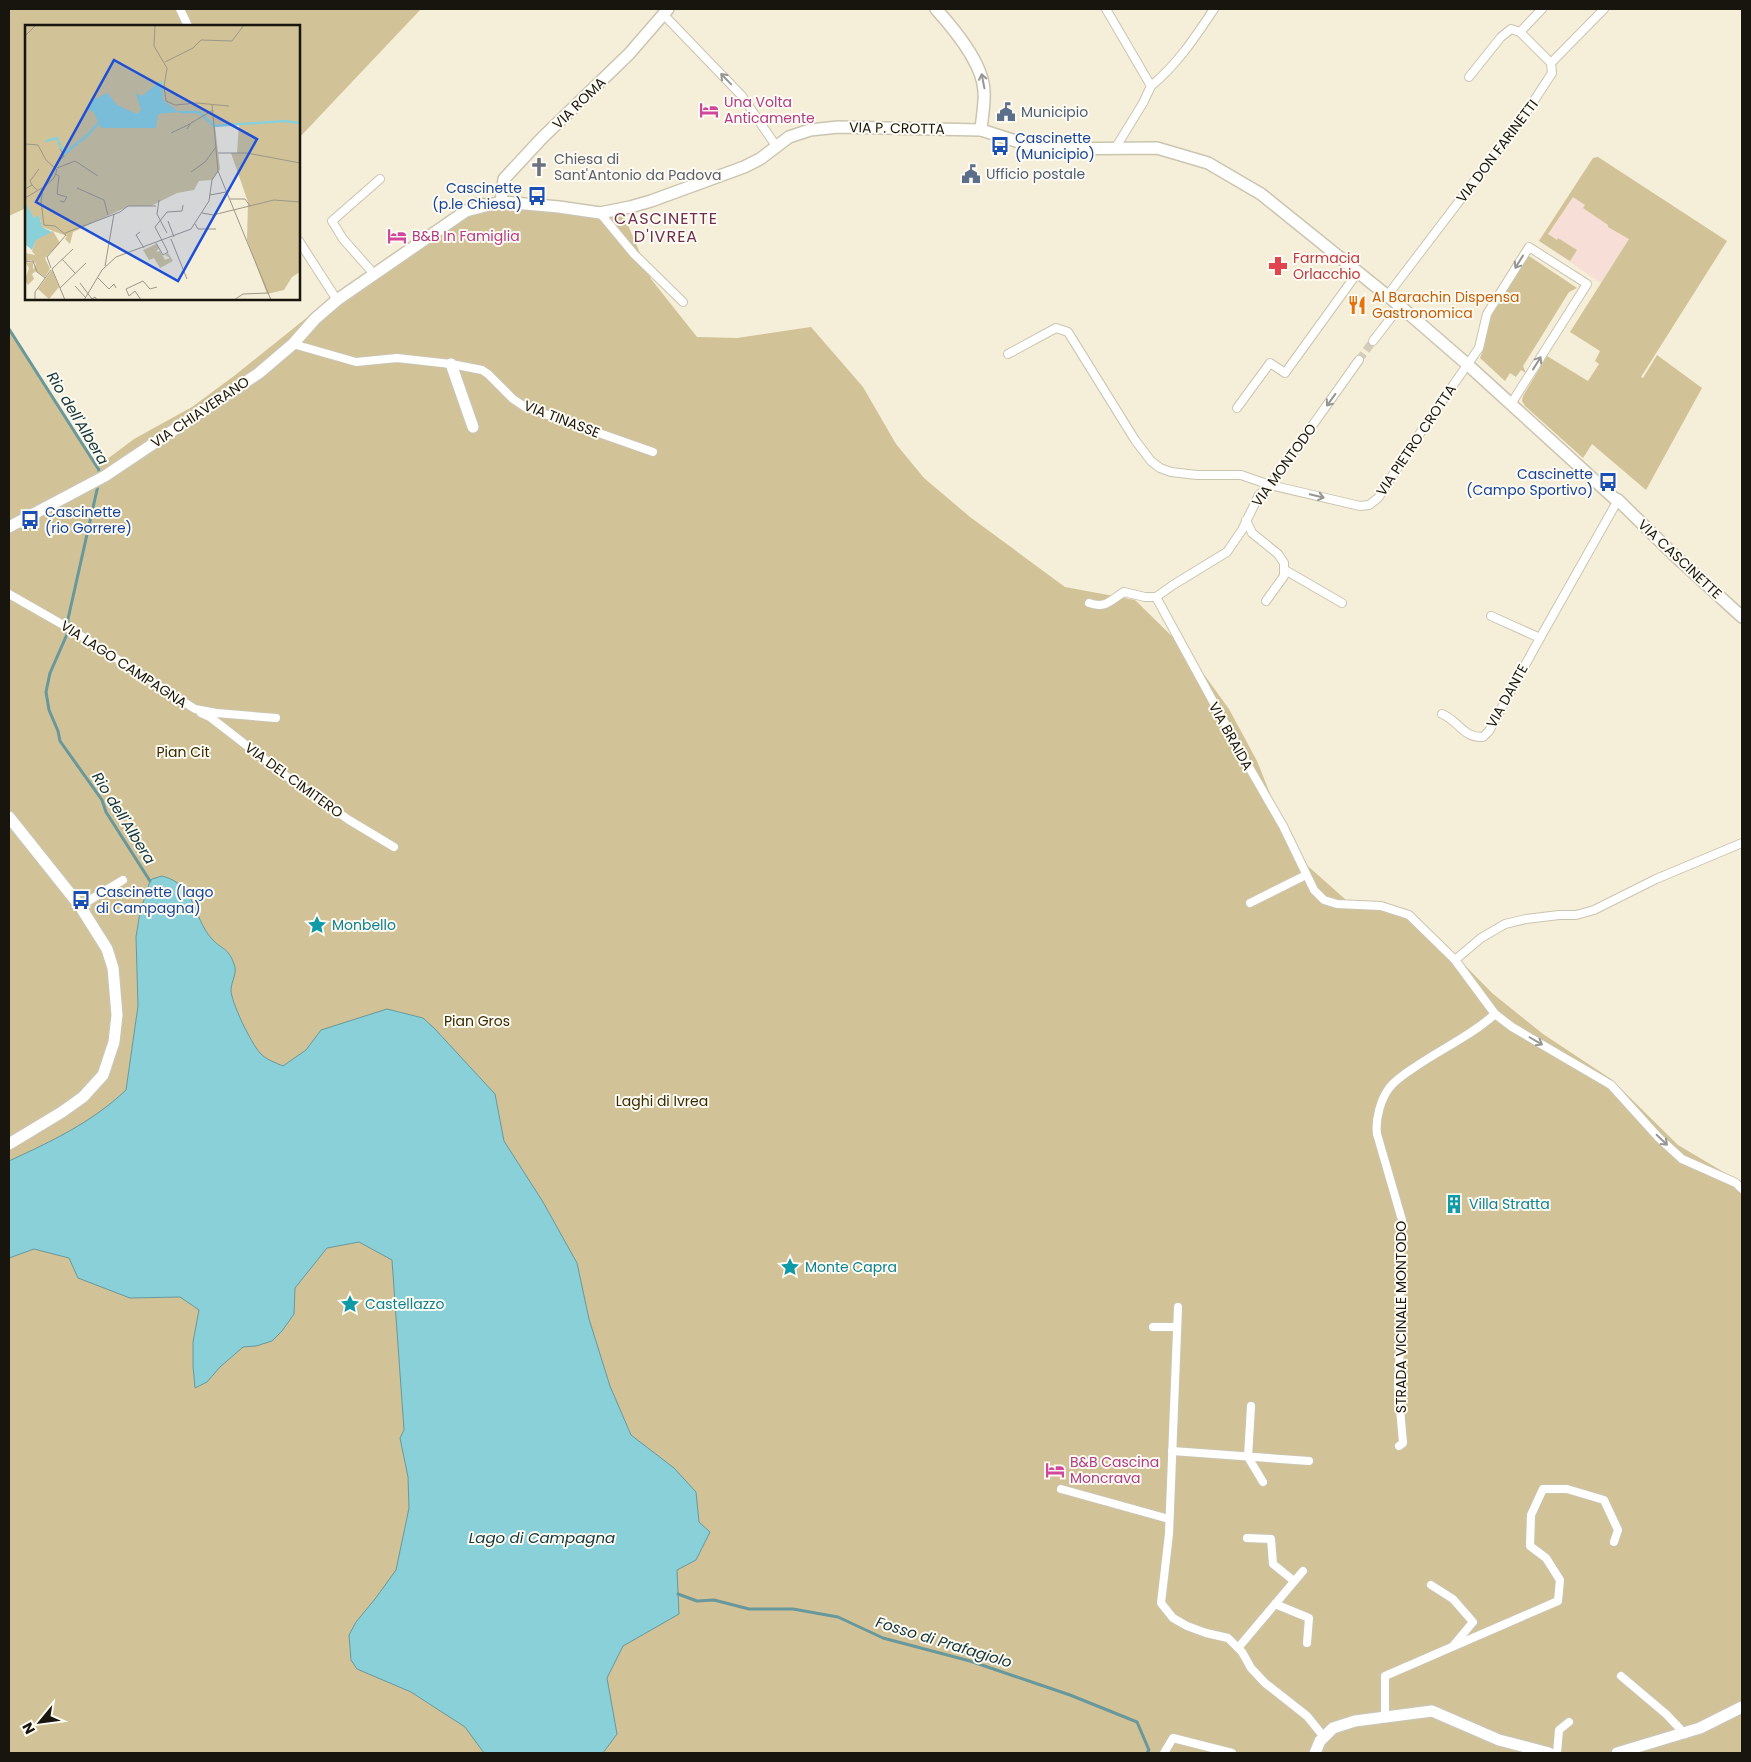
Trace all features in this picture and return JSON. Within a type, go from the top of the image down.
[{"type":"street","points":[[180,9],[188,25]]},
{"type":"street","points":[[936,9],[972,56],[981,72],[984,90],[981,130]]},
{"type":"street","points":[[1106,9],[1151,86]]},
{"type":"street","points":[[1116,147],[1143,103],[1151,86],[1176,61],[1214,9]]},
{"type":"street","points":[[1520,32],[1542,9]]},
{"type":"street","name":"VIA DON FARINETTI","points":[[1387,296],[1524,116],[1552,73],[1551,63],[1604,9]]},
{"type":"street","points":[[666,12],[742,96],[776,146]]},
{"type":"street","name":"VIA ROMA","points":[[500,202],[504,179],[542,138],[629,54],[666,12]]},
{"type":"street","points":[[1469,77],[1501,37],[1511,29],[1520,32],[1551,63]]},
{"type":"street","name":"VIA P. CROTTA","points":[[500,202],[600,213],[630,207],[715,179],[760,159],[789,137],[810,130],[830,128],[981,130],[1041,149],[1157,148],[1208,163],[1260,194],[1358,272]]},
{"type":"street","points":[[374,274],[343,239],[332,221],[380,179]]},
{"type":"street","name":"VIA CHIAVERANO","points":[[9,527],[100,478],[259,373],[293,344],[315,319],[337,300],[466,211],[500,202]]},
{"type":"street","points":[[600,213],[634,254],[683,302]]},
{"type":"street","points":[[300,243],[337,300]]},
{"type":"street","name":"VIA PIETRO CROTTA","points":[[1270,485],[1360,506],[1369,505],[1378,498],[1481,343],[1483,322],[1486,314],[1529,247],[1587,284],[1511,404]]},
{"type":"street","points":[[1237,408],[1270,363],[1285,373],[1358,272],[1468,364],[1618,500]]},
{"type":"street","points":[[1373,341],[1400,306]]},
{"type":"street","points":[[1008,354],[1056,328],[1068,332],[1135,440],[1160,468],[1171,472],[1197,475],[1241,475],[1270,485]]},
{"type":"street","name":"VIA TINASSE","points":[[293,344],[356,362],[397,358],[451,364],[482,370],[513,399],[525,407],[653,452]]},
{"type":"street","name":"VIA MONTODO","points":[[1156,597],[1228,552],[1259,495],[1270,485],[1359,360]]},
{"type":"street","points":[[451,364],[473,427]]},
{"type":"street","name":"VIA CASCINETTE","points":[[1618,500],[1673,554],[1742,617]]},
{"type":"street","name":"VIA DANTE","points":[[1442,714],[1451,717],[1462,730],[1475,737],[1483,737],[1489,731],[1618,500]]},
{"type":"street","points":[[1246,520],[1252,533],[1278,554],[1284,563],[1284,576],[1266,601]]},
{"type":"street","points":[[1285,570],[1342,603]]},
{"type":"street","points":[[1089,603],[1097,606],[1104,605],[1124,592],[1145,597],[1156,597]]},
{"type":"street","name":"VIA LAGO CAMPAGNA","points":[[9,594],[61,623],[195,709],[216,713],[276,718]]},
{"type":"street","name":"VIA BRAIDA","points":[[1156,597],[1244,760],[1283,826],[1314,890],[1324,900],[1336,904],[1381,906],[1409,915],[1455,960],[1495,1014]]},
{"type":"street","points":[[1491,616],[1540,638]]},
{"type":"street","name":"VIA DEL CIMITERO","points":[[195,709],[210,717],[286,776],[349,820],[394,847]]},
{"type":"street","points":[[9,817],[80,906],[107,949],[113,968],[118,1015],[114,1042],[103,1075],[83,1097],[9,1144]]},
{"type":"street","points":[[1455,960],[1481,938],[1505,924],[1526,919],[1576,915],[1594,910],[1656,878],[1742,843]]},
{"type":"street","points":[[1250,903],[1306,875]]},
{"type":"street","points":[[80,906],[123,880]]},
{"type":"street","points":[[1495,1014],[1512,1027],[1611,1085],[1659,1138],[1682,1158],[1736,1183],[1742,1189]]},
{"type":"street","name":"STRADA VICINALE MONTODO","points":[[1399,1446],[1403,1443],[1398,1385],[1401,1329],[1399,1245],[1402,1220],[1376,1134],[1376,1125],[1382,1103],[1390,1087],[1404,1074],[1481,1027],[1495,1014]]},
{"type":"street","points":[[1178,1307],[1169,1520],[1161,1603],[1173,1618],[1187,1626],[1228,1638],[1242,1652],[1251,1668],[1265,1683],[1307,1716],[1324,1737]]},
{"type":"street","points":[[1153,1327],[1177,1328]]},
{"type":"street","points":[[1251,1406],[1248,1457],[1263,1482]]},
{"type":"street","points":[[1172,1451],[1309,1462]]},
{"type":"street","points":[[1061,1488],[1169,1520]]},
{"type":"street","points":[[1385,1718],[1385,1676],[1558,1602],[1560,1580],[1546,1558],[1530,1546],[1530,1515],[1543,1488],[1567,1489],[1604,1500],[1618,1530],[1614,1542]]},
{"type":"street","points":[[1247,1538],[1271,1538],[1273,1564],[1294,1581]]},
{"type":"street","points":[[1238,1648],[1303,1571]]},
{"type":"street","points":[[1431,1584],[1453,1599],[1473,1622],[1452,1648]]},
{"type":"street","points":[[1275,1604],[1309,1618],[1307,1643]]},
{"type":"street","points":[[1621,1676],[1685,1734]]},
{"type":"street","points":[[1617,1753],[1685,1734],[1742,1707]]},
{"type":"street","points":[[1315,1753],[1320,1741],[1333,1728],[1355,1722],[1432,1711],[1499,1740],[1549,1753]]},
{"type":"street","points":[[1557,1753],[1559,1730],[1569,1722]]},
{"type":"street","points":[[1164,1753],[1173,1738],[1202,1749],[1232,1753]]},
{"type":"shaded area","points":[[1598,157],[1656,196],[1601,283],[1539,241],[1593,158]]},
{"type":"green space","points":[[9,9],[421,9],[300,137],[300,25],[25,25],[25,208],[9,216]]},
{"type":"green space","points":[[1598,157],[1727,241],[1641,377],[1643,378],[1657,355],[1702,388],[1646,490],[1592,444],[1583,458],[1525,406],[1522,401],[1523,396],[1547,356],[1588,381],[1599,364],[1595,361],[1600,351],[1570,332],[1629,239],[1608,227],[1608,225],[1583,208],[1585,205],[1573,197],[1548,234],[1577,250],[1570,261],[1539,241],[1593,158]]},
{"type":"green space","name":"Laghi di Ivrea","points":[[474,197],[543,201],[600,212],[621,209],[651,279],[697,337],[737,338],[811,327],[863,387],[896,444],[924,478],[970,517],[1065,587],[1135,600],[1187,651],[1229,709],[1257,761],[1277,811],[1300,859],[1346,900],[1407,913],[1439,939],[1492,993],[1543,1034],[1611,1079],[1678,1145],[1742,1183],[1742,1753],[9,1753],[9,330],[98,466],[134,439],[192,407],[335,295]]},
{"type":"green space","points":[[1526,255],[1577,288],[1569,292],[1523,366],[1526,373],[1521,370],[1516,377],[1510,373],[1505,381],[1480,358],[1485,345],[1488,316]]},
{"type":"water","name":"Lago di Campagna","points":[[162,876],[173,880],[188,894],[212,939],[232,958],[235,967],[231,990],[234,1004],[252,1041],[260,1053],[271,1061],[283,1066],[306,1050],[321,1030],[387,1009],[423,1018],[495,1094],[504,1141],[543,1202],[577,1263],[589,1319],[610,1386],[631,1435],[674,1468],[696,1492],[699,1522],[710,1532],[696,1560],[677,1570],[679,1614],[623,1646],[607,1678],[617,1734],[603,1753],[484,1753],[465,1727],[411,1692],[357,1669],[351,1660],[349,1635],[356,1622],[396,1570],[409,1508],[408,1477],[400,1438],[404,1430],[392,1260],[359,1242],[327,1248],[295,1288],[294,1314],[282,1331],[272,1341],[256,1346],[243,1347],[220,1367],[207,1382],[195,1388],[193,1342],[199,1310],[180,1297],[130,1298],[78,1278],[69,1258],[34,1249],[9,1258],[9,1161],[85,1122],[126,1090],[138,1006],[136,937],[140,912],[150,881]]},
{"type":"waterway","name":"Rio dell'Albera","points":[[9,329],[99,470],[99,475]]},
{"type":"waterway","name":"Rio dell'Albera","points":[[99,481],[68,619],[68,632],[50,673],[46,692],[49,710],[60,741],[102,800],[106,812],[150,881]]},
{"type":"waterway","name":"Fosso di Prafagiolo","points":[[678,1594],[697,1601],[714,1600],[749,1609],[793,1609],[838,1617],[883,1638],[970,1661],[1070,1695],[1137,1722],[1149,1750],[1147,1753]]},
{"type":"tunnel","points":[[1359,360],[1373,341]]},
{"type":"place","name":"Una Volta Anticamente","points":[[709,110]]},
{"type":"place","name":"Municipio","points":[[1006,112]]},
{"type":"place","name":"Cascinette (Municipio)","points":[[1000,146]]},
{"type":"place","name":"Chiesa di Sant'Antonio da Padova","points":[[539,167]]},
{"type":"place","name":"Ufficio postale","points":[[971,174]]},
{"type":"place","name":"Cascinette (p.le Chiesa)","points":[[537,196]]},
{"type":"place","name":"B&B In Famiglia","points":[[397,236]]},
{"type":"place","name":"Farmacia Orlacchio","points":[[1278,266]]},
{"type":"place","name":"Al Barachin Dispensa Gastronomica","points":[[1357,305]]},
{"type":"place","name":"Cascinette (Campo Sportivo)","points":[[1608,482]]},
{"type":"place","name":"Cascinette (rio Gorrere)","points":[[30,520]]},
{"type":"place","name":"Cascinette (lago di Campagna)","points":[[81,900]]},
{"type":"place","name":"Monbello","points":[[317,925]]},
{"type":"place","name":"Villa Stratta","points":[[1454,1204]]},
{"type":"place","name":"Monte Capra","points":[[790,1267]]},
{"type":"place","name":"Castellazzo","points":[[350,1304]]},
{"type":"place","name":"B&B Cascina Moncrava","points":[[1055,1470]]},
{"type":"district","name":"CASCINETTE D'IVREA","points":[[666,227]]},
{"type":"park label","name":"Pian Cit","points":[[183,752]]},
{"type":"park label","name":"Pian Gros","points":[[477,1021]]}]
